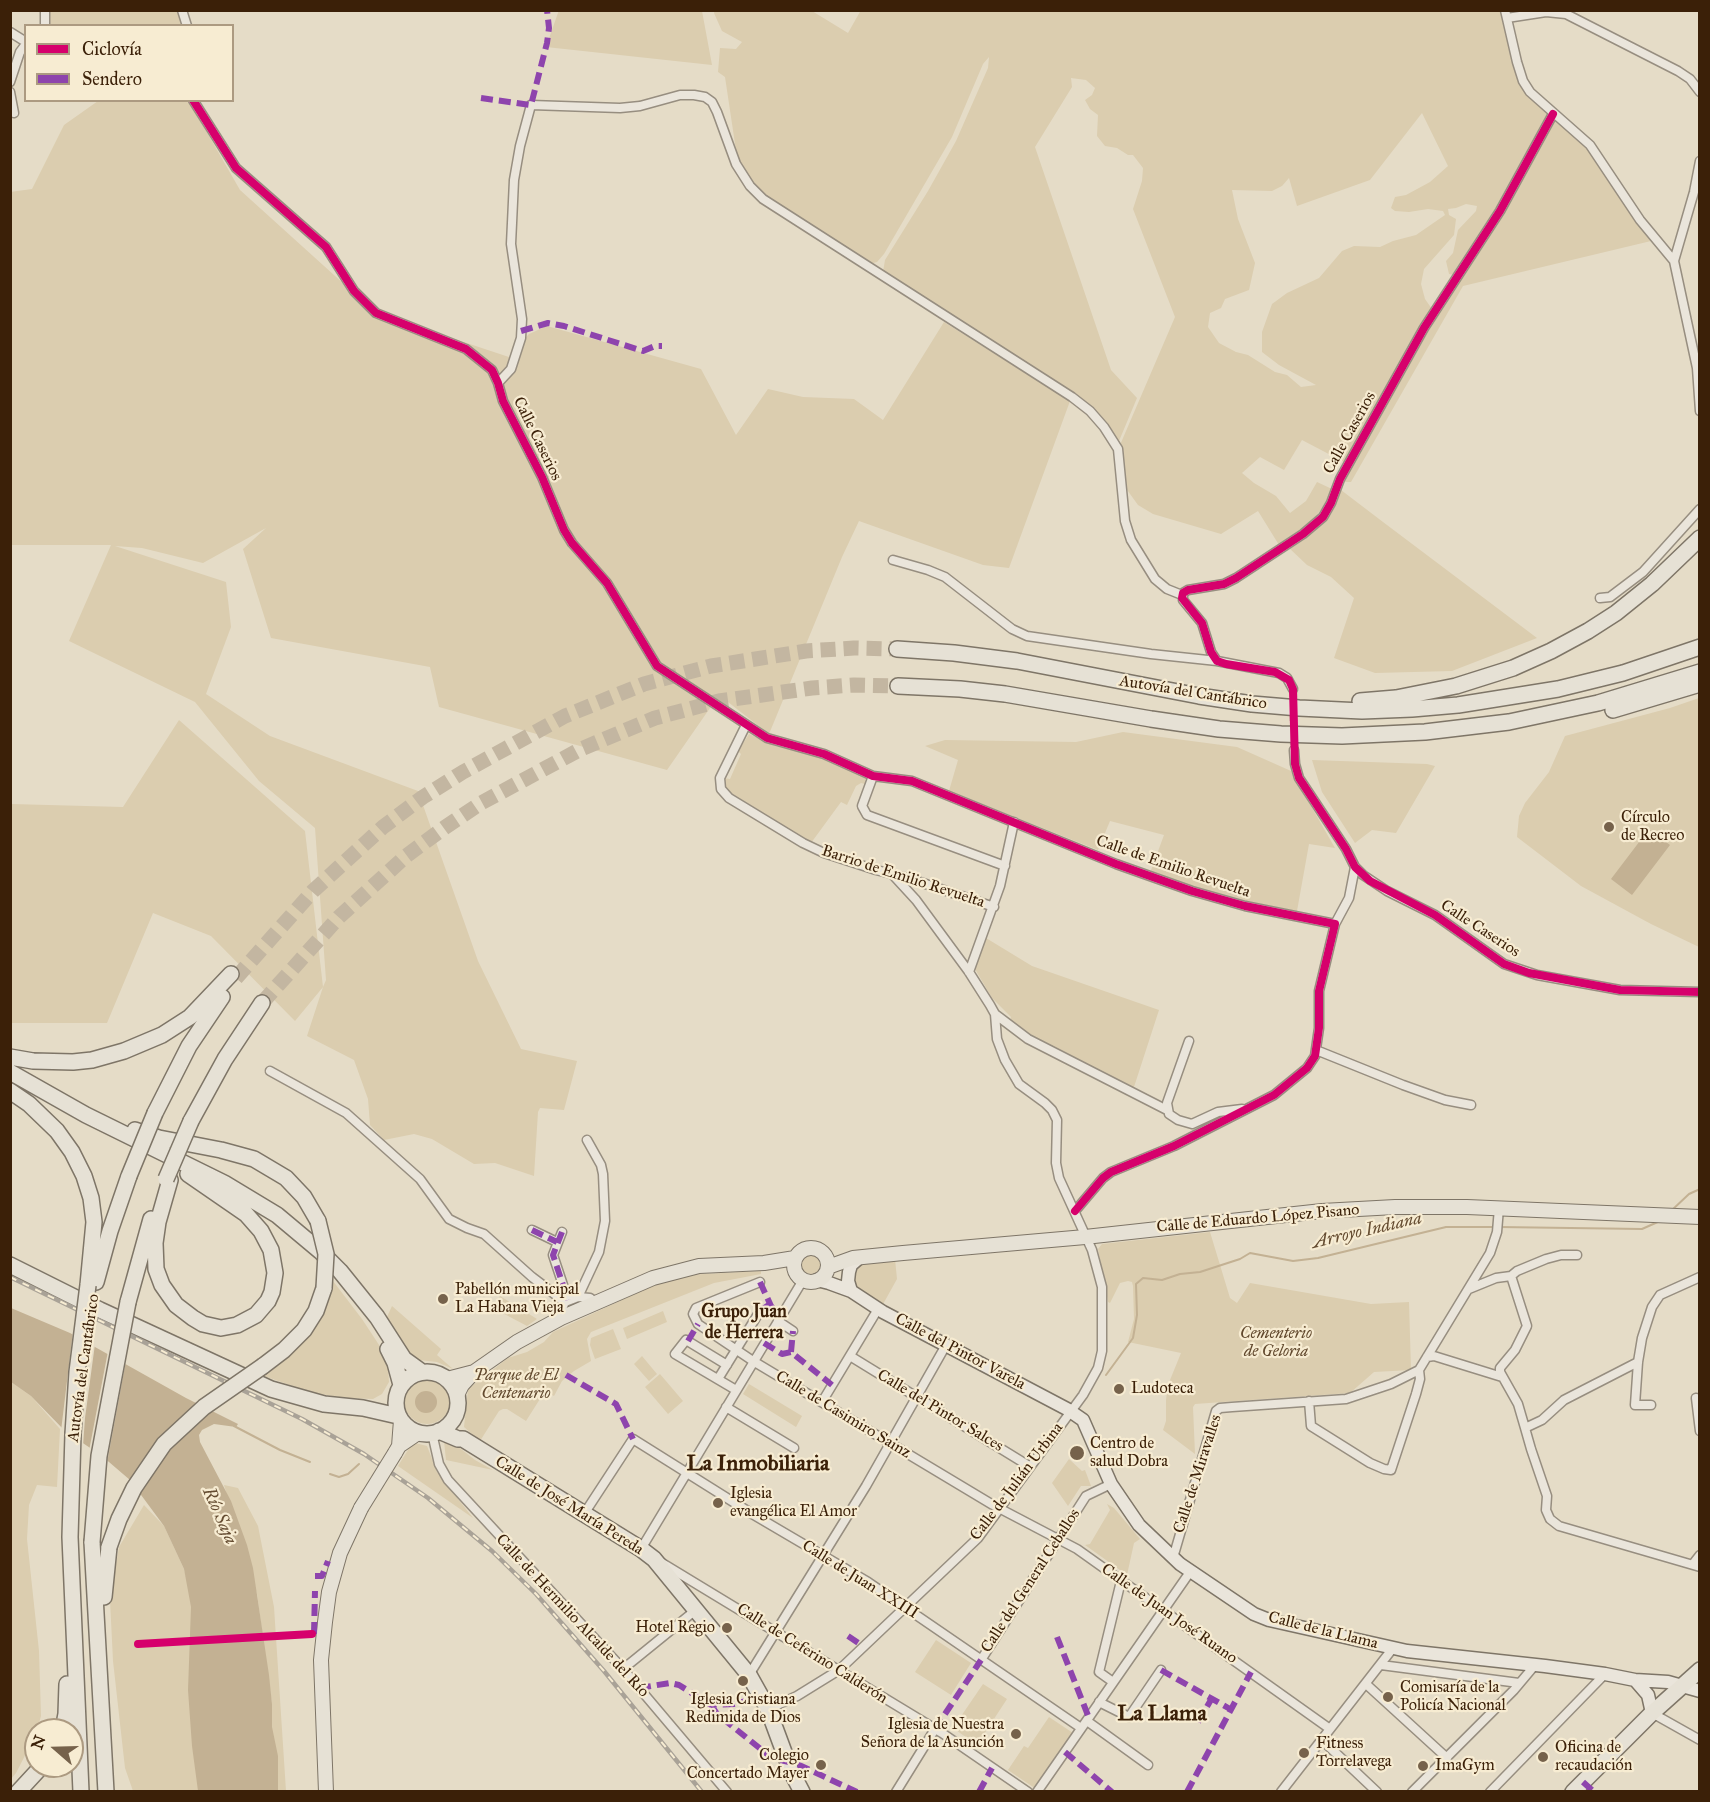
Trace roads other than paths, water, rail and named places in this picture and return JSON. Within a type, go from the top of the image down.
[{"type":"highway","points":[[1166,690],[1302,702],[1374,700],[1456,686],[1513,668],[1572,640],[1616,613],[1652,584],[1697,537]]},
{"type":"highway","name":"Autovía del Cantábrico","points":[[897,649],[1017,661],[1166,690],[1290,708],[1362,711],[1424,708],[1491,701],[1558,689],[1623,673],[1700,647]]},
{"type":"highway","name":"Autovía del Cantábrico","points":[[898,686],[1005,694],[1208,728],[1342,736],[1425,732],[1521,720],[1620,697],[1700,672]]},
{"type":"highway","points":[[1342,736],[1371,739],[1415,739],[1517,728],[1597,713],[1700,684]]},
{"type":"highway","name":"Autovía del Cantábrico","points":[[10,1057],[54,1063],[92,1060],[124,1051],[162,1035],[190,1017],[234,976],[195,1036],[155,1113],[129,1176],[91,1287],[79,1353],[73,1434],[70,1537],[81,1791]]},
{"type":"highway","name":"Autovía del Cantábrico","points":[[106,1791],[93,1542],[94,1497],[102,1434],[128,1302],[146,1234],[172,1176],[191,1121],[225,1059],[262,1003]]},
{"type":"highway","points":[[13,1077],[66,1102],[159,1138],[254,1159],[286,1178],[304,1197],[318,1221],[326,1254],[324,1288],[318,1305],[304,1330],[284,1350],[204,1407],[164,1444],[134,1488],[119,1519],[109,1547],[105,1573],[103,1627],[106,1791]]},
{"type":"highway","points":[[13,1077],[118,1139],[172,1176],[246,1214],[261,1231],[271,1250],[275,1273],[272,1292],[262,1308],[248,1321],[222,1328],[203,1324],[176,1305],[162,1285],[156,1269],[155,1243],[158,1222],[172,1176]]},
{"type":"highway","points":[[10,1091],[29,1104],[57,1131],[72,1152],[84,1176],[91,1198],[94,1222],[91,1287]]},
{"type":"highway","points":[[66,1102],[86,1115],[224,1183],[277,1215],[315,1246],[340,1271],[377,1317],[404,1359],[422,1372]]},
{"type":"highway","points":[[172,1176],[222,1188],[255,1207],[319,1260],[375,1328],[395,1363],[399,1389],[396,1402],[400,1418],[407,1427],[430,1432],[450,1424],[458,1404],[457,1395],[447,1379],[435,1373],[422,1372],[410,1376],[399,1389],[380,1404],[363,1408]]},
{"type":"highway","points":[[10,1265],[234,1373],[284,1393],[324,1404],[363,1408],[400,1418]]},
{"type":"highway","points":[[454,1417],[463,1439]]},
{"type":"highway","name":"Calle de José María Pereda","points":[[430,1432],[463,1439],[654,1559],[749,1675],[768,1709],[791,1771],[802,1791]]},
{"type":"highway","points":[[65,1718],[70,1537]]},
{"type":"highway","points":[[1573,1791],[1652,1713],[1699,1672]]},
{"type":"highway","points":[[18,1791],[30,1778]]},
{"type":"main road","name":"Calle de Eduardo López Pisano","points":[[826,1263],[856,1258],[1085,1237],[1322,1211],[1395,1208],[1498,1215],[1700,1217]]},
{"type":"main road","points":[[764,1263],[800,1277],[813,1282],[818,1280],[826,1263],[820,1250],[808,1248],[798,1253],[794,1264],[800,1277]]},
{"type":"main road","points":[[457,1395],[462,1385],[474,1372],[507,1348],[561,1318],[653,1278],[711,1265],[764,1263],[795,1258]]},
{"type":"main road","points":[[851,1291],[848,1281],[849,1272],[856,1258]]},
{"type":"main road","name":"Calle del Pintor Varela","points":[[826,1263],[851,1291]]},
{"type":"main road","name":"Calle del Pintor Varela","points":[[818,1280],[851,1291],[878,1309],[1070,1411]]},
{"type":"main road","points":[[447,1379],[474,1372]]},
{"type":"main road","name":"Calle de la Llama","points":[[1070,1411],[1083,1420],[1111,1484],[1139,1525],[1190,1572],[1237,1604],[1269,1620],[1393,1648],[1605,1674],[1682,1685],[1700,1691]]},
{"type":"main road","points":[[326,1791],[321,1660],[329,1592],[340,1553],[361,1508],[397,1450],[400,1418]]},
{"type":"main road","points":[[397,1450],[430,1432]]},
{"type":"main road","points":[[1635,1680],[1648,1695],[1652,1713]]},
{"type":"street","points":[[1700,92],[1690,79],[1678,71],[1566,14],[1546,12],[1506,14],[1517,62],[1523,81],[1530,92],[1590,145],[1640,220],[1674,261],[1697,368],[1700,411]]},
{"type":"street","points":[[10,32],[24,42]]},
{"type":"street","points":[[10,82],[24,46]]},
{"type":"street","points":[[10,92],[14,113]]},
{"type":"street","name":"Calle Caserios","points":[[498,383],[511,369],[521,338],[522,319],[511,244],[514,180],[531,105],[620,108],[639,106],[680,95],[705,97],[717,112],[736,164],[750,186],[763,199],[1072,397],[1090,411],[1118,449],[1125,521],[1131,540],[1155,579],[1167,589],[1182,595]]},
{"type":"street","name":"Calle Caserios","points":[[194,102],[236,168],[326,247],[354,291],[376,314],[466,349],[492,370],[503,401],[542,477],[564,530],[572,543],[607,583],[648,654],[657,666],[746,725]]},
{"type":"street","name":"Calle Caserios","points":[[1182,595],[1188,590],[1224,584],[1236,578],[1303,534],[1323,517],[1340,479],[1424,328],[1500,212],[1553,114]]},
{"type":"street","points":[[1674,261],[1694,192],[1700,161]]},
{"type":"street","points":[[1600,598],[1610,597],[1643,572],[1700,509]]},
{"type":"street","points":[[893,560],[933,571],[945,577],[1012,629],[1027,636],[1217,661],[1279,674],[1289,680],[1293,689]]},
{"type":"street","name":"Calle Caserios","points":[[1182,595],[1183,600],[1202,623],[1211,652],[1217,661]]},
{"type":"street","points":[[746,725],[767,738],[824,754],[873,776],[912,781],[1014,822],[994,907],[969,972]]},
{"type":"street","name":"Barrio de Emilio Revuelta","points":[[746,725],[720,778],[721,789],[729,798],[803,843],[853,863],[908,878],[994,907]]},
{"type":"street","name":"Calle Caserios","points":[[1294,750],[1294,764],[1299,778],[1346,849],[1355,867],[1370,881],[1435,915],[1474,945],[1504,964],[1537,975],[1620,990],[1700,992]]},
{"type":"street","points":[[873,776],[862,806],[867,815],[1005,866]]},
{"type":"street","name":"Calle de Emilio Revuelta","points":[[1014,822],[1116,864],[1202,894],[1238,905],[1335,924]]},
{"type":"street","points":[[1075,1211],[1102,1178],[1111,1172],[1174,1146],[1274,1095],[1300,1076],[1311,1062],[1316,1050],[1319,1028],[1319,991],[1335,924],[1349,898],[1355,867]]},
{"type":"street","points":[[893,875],[908,889],[969,972],[995,1014],[1028,1040],[1167,1110],[1178,1120],[1192,1124],[1218,1112],[1248,1108]]},
{"type":"street","name":"Calle de Julián Urbina","points":[[768,1709],[797,1696],[839,1670],[978,1538],[1093,1380],[1098,1368],[1103,1337],[1102,1287],[1092,1250],[1059,1178],[1056,1163],[1057,1120],[1045,1103],[1019,1084],[1005,1060],[997,1039],[995,1014]]},
{"type":"street","points":[[1167,1110],[1167,1103],[1189,1041]]},
{"type":"street","points":[[1316,1050],[1445,1100],[1471,1105]]},
{"type":"street","points":[[270,1071],[346,1113],[420,1179],[449,1219],[484,1234],[532,1277],[567,1301]]},
{"type":"street","points":[[578,1297],[599,1252],[605,1221],[603,1174],[601,1165],[587,1140]]},
{"type":"street","points":[[1309,1401],[1311,1426],[1370,1463],[1392,1470],[1416,1394],[1420,1379],[1419,1370],[1430,1357],[1449,1318],[1470,1289],[1490,1252],[1497,1232],[1498,1215]]},
{"type":"street","points":[[532,1230],[557,1242]]},
{"type":"street","points":[[562,1232],[553,1254],[567,1301]]},
{"type":"street","points":[[1470,1289],[1496,1278],[1511,1276],[1517,1271],[1546,1259],[1561,1255],[1577,1255]]},
{"type":"street","points":[[1501,1373],[1527,1326],[1511,1276]]},
{"type":"street","points":[[641,1549],[778,1321],[800,1277]]},
{"type":"street","points":[[1651,1405],[1635,1404],[1642,1338],[1656,1300],[1660,1295],[1700,1277]]},
{"type":"street","name":"Calle de Casimiro Sainz","points":[[760,1282],[696,1308],[693,1314],[698,1324],[753,1361],[1000,1509]]},
{"type":"street","points":[[561,1318],[561,1311],[567,1301],[578,1297],[597,1303]]},
{"type":"street","points":[[822,1402],[878,1309]]},
{"type":"street","points":[[718,1379],[760,1311]]},
{"type":"street","points":[[778,1321],[793,1331]]},
{"type":"street","points":[[727,1365],[686,1340],[675,1354],[736,1390]]},
{"type":"street","points":[[749,1675],[891,1444],[946,1345]]},
{"type":"street","name":"Calle del Pintor Salces","points":[[850,1356],[1029,1466]]},
{"type":"street","points":[[1430,1357],[1501,1373],[1518,1404],[1547,1496],[1546,1510],[1554,1523],[1696,1566],[1700,1555]]},
{"type":"street","points":[[1526,1428],[1542,1420],[1564,1400],[1638,1362]]},
{"type":"street","name":"Calle de Miravalles","points":[[1173,1558],[1216,1411],[1220,1408],[1346,1399],[1366,1394],[1419,1370]]},
{"type":"street","points":[[1696,1398],[1700,1431]]},
{"type":"street","points":[[726,1407],[794,1448]]},
{"type":"street","name":"Calle de Hermilio Alcalde del Río","points":[[430,1432],[439,1464],[448,1480],[623,1669],[727,1791]]},
{"type":"street","name":"Calle de Juan XXIII","points":[[584,1514],[633,1439],[824,1555],[905,1607],[981,1660],[1148,1765]]},
{"type":"street","name":"Calle del General Ceballos","points":[[981,1660],[1086,1496],[1111,1484]]},
{"type":"street","name":"Calle de Juan José Ruano","points":[[1000,1509],[1077,1549],[1330,1729]]},
{"type":"street","name":"Calle de Ceferino Calderón","points":[[654,1559],[935,1729],[1028,1791]]},
{"type":"street","points":[[1037,1791],[1190,1572]]},
{"type":"street","points":[[1113,1682],[1099,1672],[1121,1581]]},
{"type":"street","points":[[623,1669],[697,1609]]},
{"type":"street","points":[[1281,1791],[1393,1648]]},
{"type":"street","points":[[1516,1664],[1519,1683]]},
{"type":"street","name":"Calle de la Llama","points":[[1381,1665],[1519,1683]]},
{"type":"street","points":[[1412,1791],[1514,1690],[1535,1665]]},
{"type":"street","points":[[1099,1702],[1129,1717],[1161,1670]]},
{"type":"street","points":[[1490,1791],[1605,1674]]},
{"type":"street","points":[[1366,1684],[1447,1758]]},
{"type":"street","points":[[1652,1713],[1700,1740]]},
{"type":"street","points":[[896,1791],[935,1729]]},
{"type":"street","points":[[1322,1740],[1377,1791]]},
{"type":"water","points":[[1649,829],[1670,845],[1632,895],[1611,879]]},
{"type":"water","name":"Río Saja","points":[[11,1308],[70,1333],[186,1398],[238,1424],[236,1427],[214,1424],[202,1430],[199,1435],[200,1442],[231,1501],[253,1568],[269,1675],[272,1727],[278,1756],[278,1791],[198,1791],[188,1690],[191,1607],[184,1569],[164,1526],[130,1480],[102,1456],[65,1431],[31,1396],[11,1382]]},
{"type":"water","points":[[426,1391],[434,1394],[437,1402],[434,1410],[426,1413],[418,1410],[415,1402],[418,1394]]},
{"type":"waterway","name":"Arroyo Indiana","points":[[1671,1211],[1689,1194],[1700,1189]]},
{"type":"waterway","name":"Arroyo Indiana","points":[[1499,1227],[1642,1229],[1660,1221]]},
{"type":"waterway","name":"Arroyo Indiana","points":[[1106,1375],[1133,1338],[1137,1315],[1136,1284],[1143,1278],[1162,1280],[1180,1274],[1200,1272],[1240,1259],[1250,1253],[1293,1261],[1318,1258],[1446,1227],[1494,1227]]},
{"type":"waterway","points":[[234,1426],[280,1450],[310,1462]]},
{"type":"waterway","points":[[330,1474],[339,1477],[348,1474],[359,1464]]},
{"type":"tunnel","points":[[236,978],[313,891],[383,827],[423,797],[463,772],[565,716],[644,684],[711,666],[806,651],[854,648],[897,649]]},
{"type":"tunnel","points":[[262,1003],[339,917],[406,856],[481,803],[581,749],[655,718],[719,701],[812,688],[854,685],[898,686]]},
{"type":"tunnel","points":[[1293,689],[1294,750]]},
{"type":"railway","points":[[10,1277],[302,1419],[364,1454],[428,1498],[492,1551],[536,1594],[604,1671],[702,1792]]},
{"type":"place","name":"Círculo de Recreo","points":[[1609,827]]},
{"type":"place","name":"Pabellón municipal La Habana Vieja","points":[[443,1299]]},
{"type":"place","name":"Ludoteca","points":[[1119,1389]]},
{"type":"place","name":"Centro de salud Dobra","points":[[1077,1453]]},
{"type":"place","name":"Iglesia evangélica El Amor","points":[[718,1503]]},
{"type":"place","name":"Hotel Regio","points":[[727,1628]]},
{"type":"place","name":"Iglesia Cristiana Redimida de Dios","points":[[743,1681]]},
{"type":"place","name":"Comisaría de la Policía Nacional","points":[[1388,1697]]},
{"type":"place","name":"Iglesia de Nuestra Señora de la Asunción","points":[[1016,1734]]},
{"type":"place","name":"Fitness Torrelavega","points":[[1304,1753]]},
{"type":"place","name":"Oficina de recaudación","points":[[1543,1757]]},
{"type":"place","name":"Colegio Concertado Mayer","points":[[821,1765]]},
{"type":"place","name":"ImaGym","points":[[1423,1766]]},
{"type":"district","name":"Grupo Juan de Herrera","points":[[744,1323]]},
{"type":"district","name":"La Inmobiliaria","points":[[758,1465]]},
{"type":"district","name":"La Llama","points":[[1162,1715]]},
{"type":"park label","name":"Cementerio de Geloria","points":[[1276,1343]]},
{"type":"park label","name":"Parque de El Centenario","points":[[516,1385]]}]
